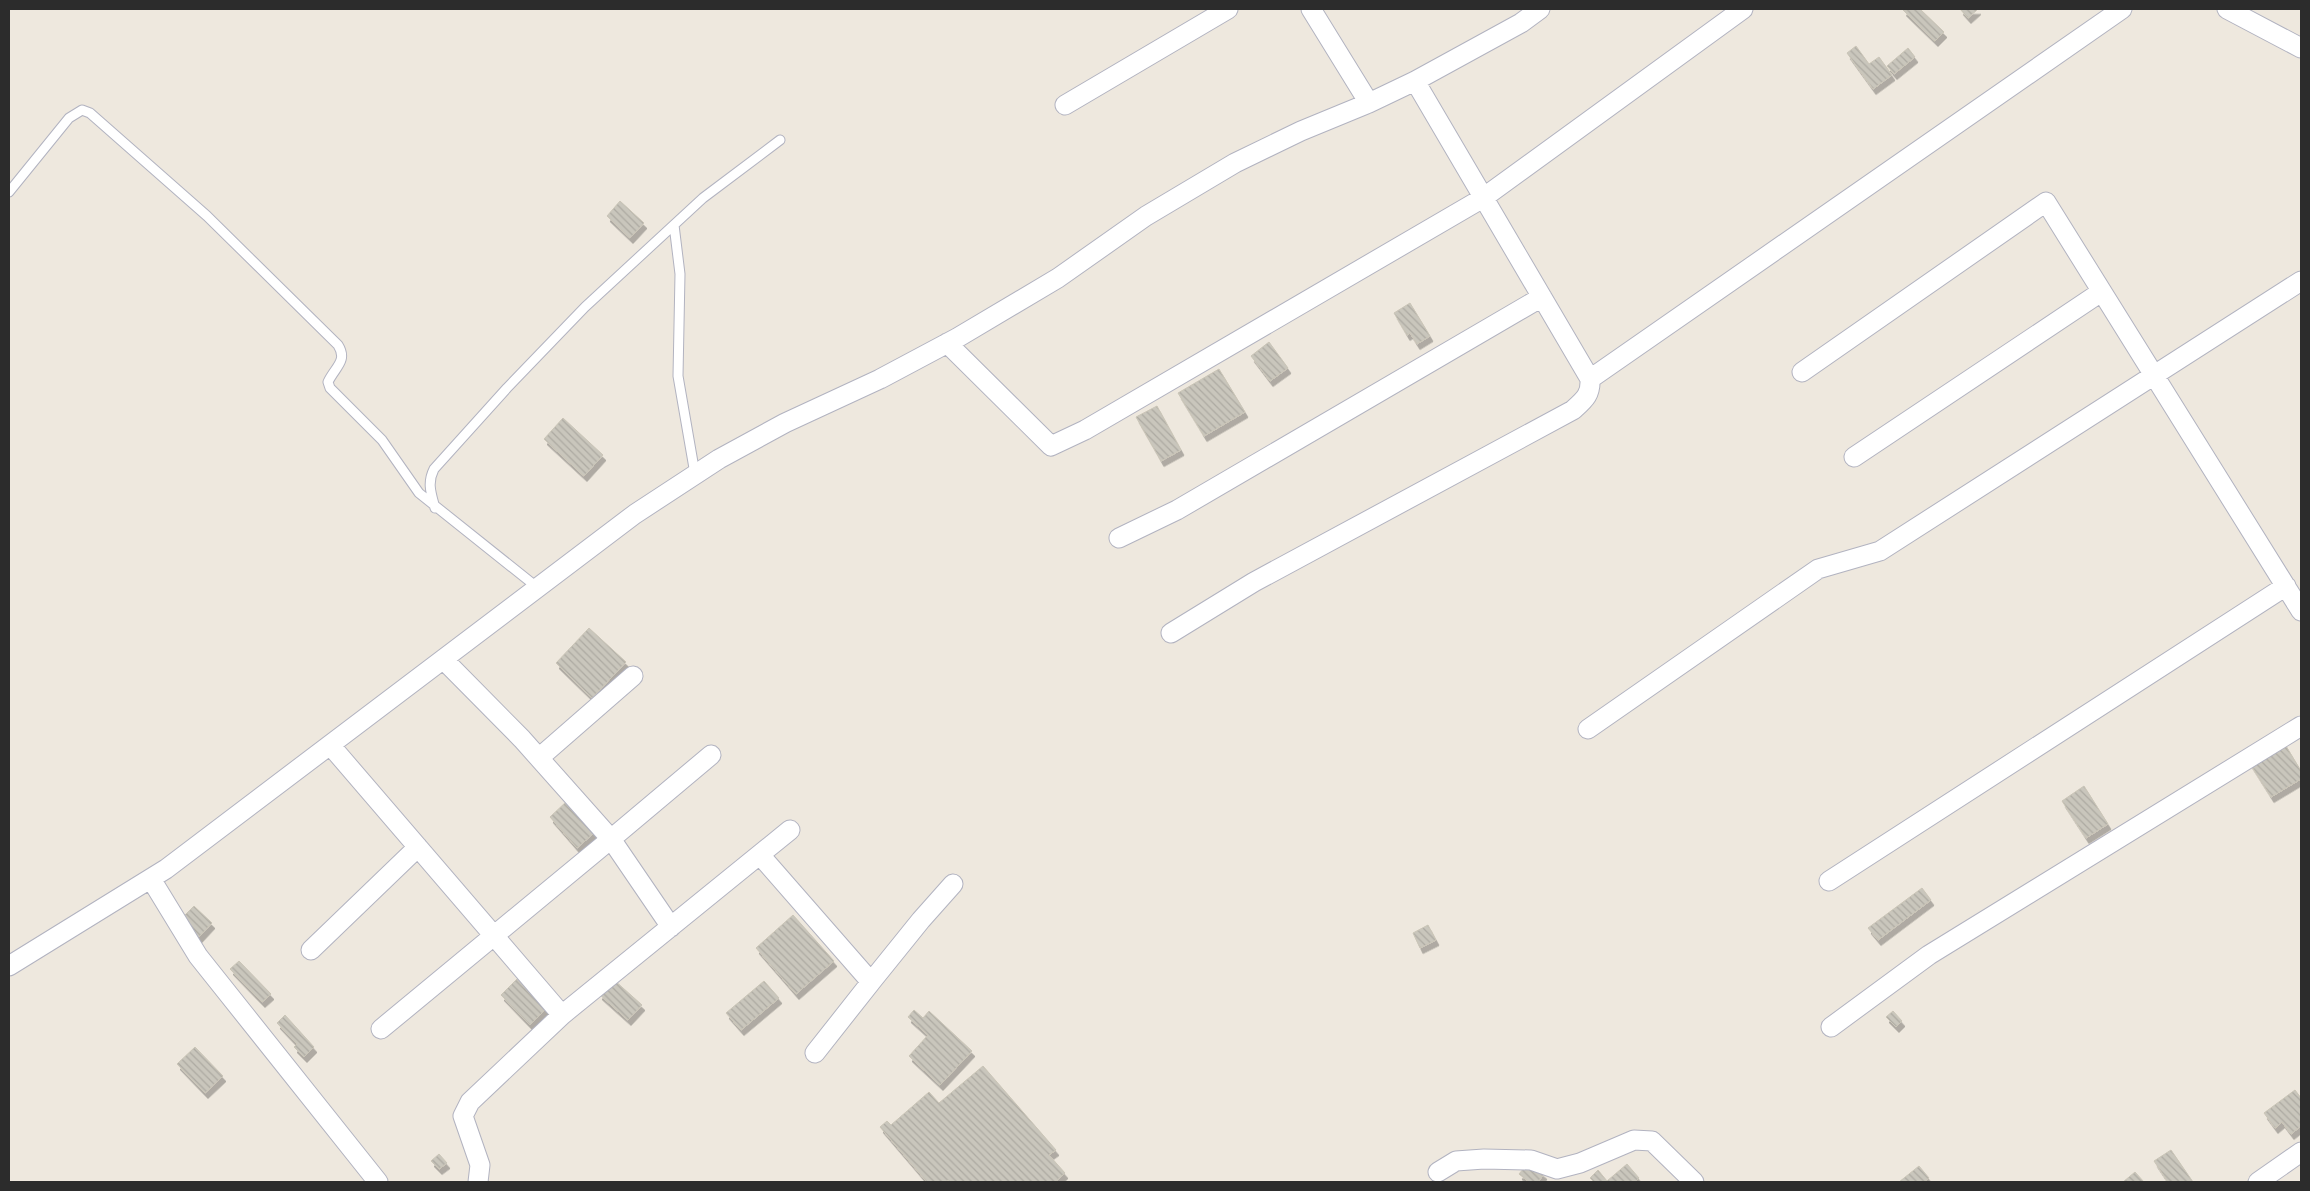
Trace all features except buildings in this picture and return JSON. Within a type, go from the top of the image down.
[{"type":"street","points":[[1065,105],[1228,9]]},
{"type":"street","points":[[1310,9],[1368,103]]},
{"type":"street","points":[[9,966],[151,879],[331,746],[635,514],[719,458],[785,423],[880,379],[947,343],[1058,278],[1146,216],[1235,163],[1301,131],[1415,81],[1520,23],[1540,9]]},
{"type":"street","points":[[947,343],[1050,446],[1085,430],[1483,198],[1743,9]]},
{"type":"street","points":[[1590,379],[2122,9]]},
{"type":"street","points":[[2226,9],[2301,48]]},
{"type":"street","points":[[1171,632],[1254,582],[1572,410],[1585,400],[1591,391],[1590,379],[1415,81]]},
{"type":"street","points":[[1802,372],[2046,202],[2154,376],[2292,590],[2301,611]]},
{"type":"street","points":[[1588,729],[1818,569],[1880,551],[2301,281]]},
{"type":"street","points":[[1854,457],[2102,292]]},
{"type":"street","points":[[1119,538],[1177,510],[1542,297]]},
{"type":"street","points":[[1829,881],[2292,590]]},
{"type":"street","points":[[444,660],[539,758],[611,839],[671,927]]},
{"type":"street","points":[[539,758],[634,676]]},
{"type":"street","points":[[1831,1027],[1929,955],[2301,726]]},
{"type":"street","points":[[331,746],[562,1015]]},
{"type":"street","points":[[381,1029],[711,755]]},
{"type":"street","points":[[478,1182],[480,1165],[463,1116],[470,1102],[562,1015],[790,830]]},
{"type":"street","points":[[311,950],[418,847]]},
{"type":"street","points":[[760,855],[871,982]]},
{"type":"street","points":[[151,879],[198,956],[378,1182]]},
{"type":"street","points":[[815,1053],[921,920],[953,884]]},
{"type":"street","points":[[1438,1172],[1456,1161],[1484,1159],[1531,1160],[1558,1169],[1580,1164],[1634,1140],[1652,1141],[1694,1182]]},
{"type":"street","points":[[2266,1180],[2301,1152]]},
{"type":"lane","points":[[9,192],[69,118],[82,110],[90,113],[206,216],[338,345],[343,357],[328,382],[330,388],[382,440],[398,461],[407,479],[419,493],[435,508],[538,588]]},
{"type":"lane","points":[[435,508],[429,486],[430,477],[441,460],[545,347],[703,198],[780,140]]},
{"type":"lane","points":[[674,226],[680,274],[678,376],[695,474]]}]
